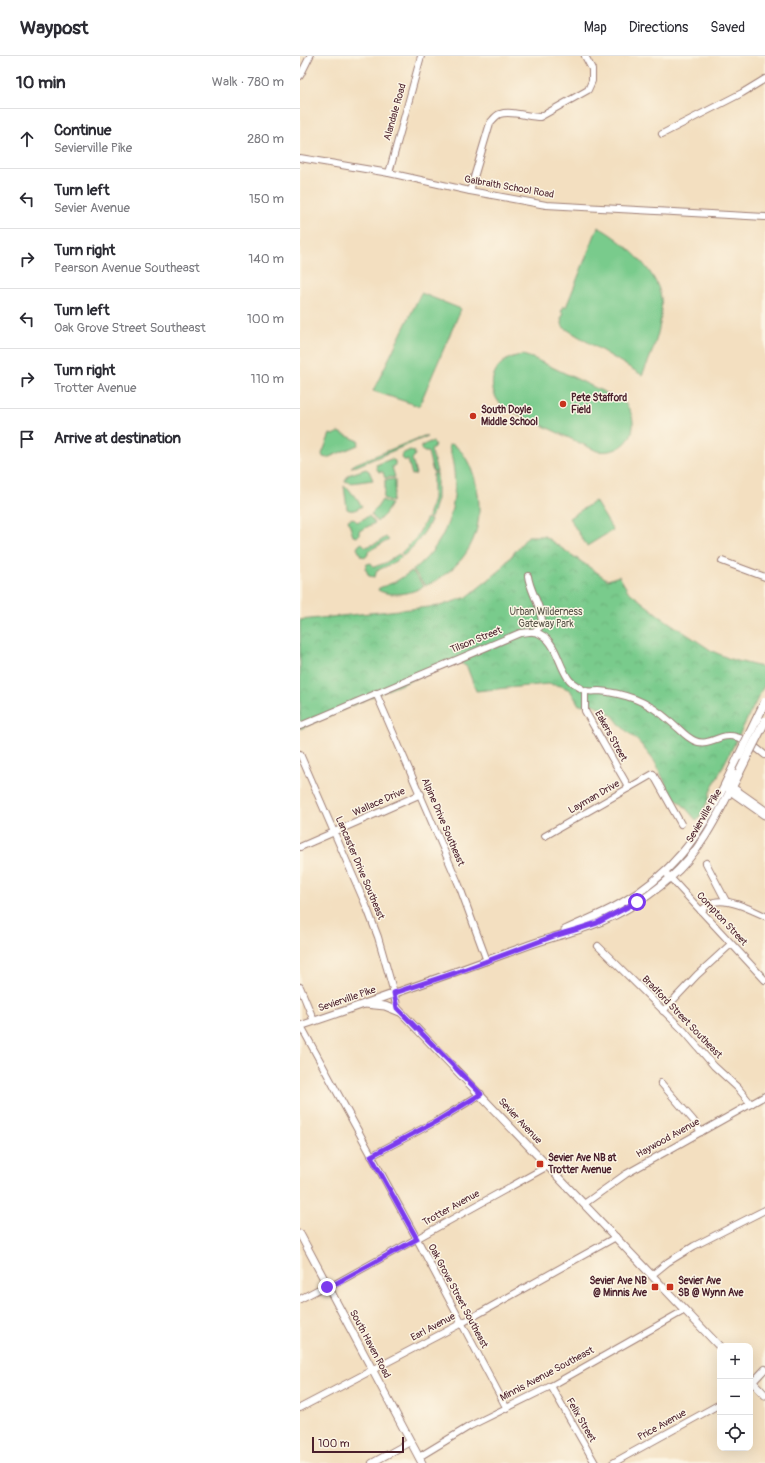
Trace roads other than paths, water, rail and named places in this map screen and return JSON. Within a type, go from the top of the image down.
[{"type":"highway","points":[[728,787],[765,812]]},
{"type":"main road","name":"Sevierville Pike","points":[[728,787],[739,756],[765,702]]},
{"type":"main road","name":"Sevierville Pike","points":[[728,787],[739,773],[765,721]]},
{"type":"street","points":[[300,76],[310,56]]},
{"type":"street","name":"Alandale Road","points":[[389,173],[421,56]]},
{"type":"street","points":[[470,191],[490,123],[498,114],[506,113],[532,117],[540,116],[588,90],[592,81],[592,69],[585,56]]},
{"type":"street","points":[[662,134],[742,93],[765,79]]},
{"type":"street","name":"Galbraith School Road","points":[[300,158],[389,173],[470,191],[546,205],[765,217]]},
{"type":"street","points":[[722,561],[765,577]]},
{"type":"street","points":[[528,576],[529,585],[542,617],[542,625],[534,632],[546,638],[557,653],[571,682],[585,692],[606,692],[636,699],[654,708],[672,722],[684,734],[695,741],[707,742],[723,737],[735,737],[749,742],[765,755]]},
{"type":"street","name":"Tilson Street","points":[[300,726],[520,633],[534,632]]},
{"type":"street","name":"Eakers Street","points":[[585,692],[585,711],[629,788]]},
{"type":"street","name":"Alpine Drive Southeast","points":[[376,693],[459,884],[487,960]]},
{"type":"street","name":"Lancaster Drive Southeast","points":[[300,754],[374,926],[394,993]]},
{"type":"street","name":"Layman Drive","points":[[545,836],[653,774],[681,824]]},
{"type":"street","name":"Sevierville Pike","points":[[554,936],[632,897],[665,872],[692,842],[728,787]]},
{"type":"street","name":"Sevierville Pike","points":[[300,1026],[455,973],[554,936],[578,929],[623,911],[670,878],[694,852],[706,836],[728,787]]},
{"type":"street","name":"Wallace Drive","points":[[300,846],[334,833],[421,794]]},
{"type":"street","points":[[706,863],[726,901]]},
{"type":"street","name":"Compton Street","points":[[665,872],[765,980]]},
{"type":"street","points":[[701,911],[710,904],[726,901],[765,916]]},
{"type":"street","points":[[663,1011],[697,975],[731,944]]},
{"type":"street","name":"Bradford Street Southeast","points":[[598,946],[684,1031],[714,1066],[738,1088],[751,1104]]},
{"type":"street","points":[[300,986],[314,1021]]},
{"type":"street","name":"Sevier Avenue","points":[[394,993],[397,1008],[481,1094],[717,1344]]},
{"type":"street","points":[[363,1004],[385,1006],[403,1014]]},
{"type":"street","name":"Oak Grove Street Southeast","points":[[300,1026],[417,1239],[506,1407]]},
{"type":"street","points":[[661,1083],[693,1120],[700,1132]]},
{"type":"street","points":[[371,1156],[437,1121],[481,1094]]},
{"type":"street","name":"Haywood Avenue","points":[[584,1204],[626,1174],[764,1097]]},
{"type":"street","name":"Trotter Avenue","points":[[300,1299],[321,1288],[333,1285],[548,1166]]},
{"type":"street","points":[[652,1275],[668,1262],[694,1246],[765,1210]]},
{"type":"street","name":"South Haven Road","points":[[300,1234],[327,1287],[421,1460]]},
{"type":"street","name":"Earl Avenue","points":[[300,1408],[462,1323],[616,1237]]},
{"type":"street","name":"Minnis Avenue Southeast","points":[[421,1460],[470,1426],[551,1386],[685,1310]]},
{"type":"street","points":[[753,1380],[765,1369]]},
{"type":"street","points":[[753,1384],[765,1395]]},
{"type":"street","name":"Felix Street","points":[[551,1386],[595,1463]]},
{"type":"street","name":"Price Avenue","points":[[613,1463],[717,1406]]},
{"type":"street","points":[[372,1463],[410,1442]]},
{"type":"place","name":"Pete Stafford Field","points":[[563,404]]},
{"type":"place","name":"South Doyle Middle School","points":[[473,416]]},
{"type":"place","name":"Sevier Ave NB at Trotter Avenue","points":[[540,1164]]},
{"type":"place","name":"Sevier Ave NB @ Minnis Ave","points":[[655,1287]]},
{"type":"place","name":"Sevier Ave SB @ Wynn Ave","points":[[670,1287]]},
{"type":"park label","name":"Urban Wilderness Gateway Park","points":[[546,618]]}]
